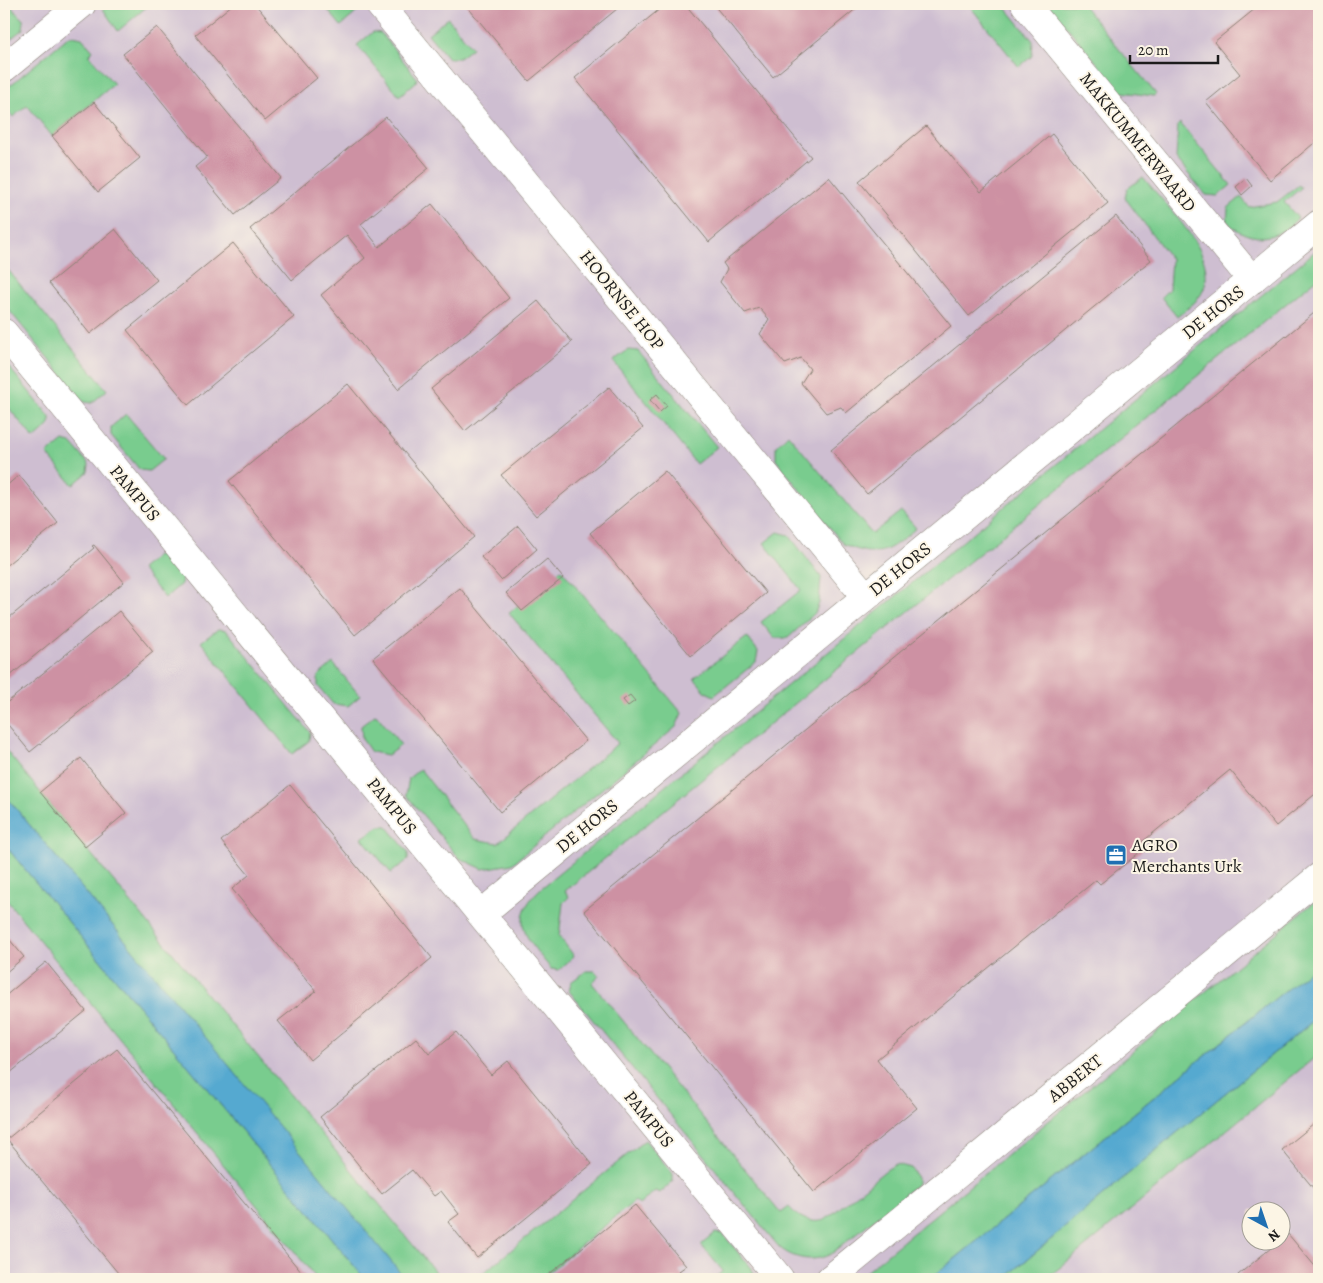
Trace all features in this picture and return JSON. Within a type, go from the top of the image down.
[{"type":"street","points":[[4,68],[82,4]]},
{"type":"street","name":"HOORNSE HOP","points":[[379,4],[866,597]]},
{"type":"street","name":"MAKKUMMERWAARD","points":[[1025,4],[1252,280]]},
{"type":"street","name":"DE HORS","points":[[481,914],[1319,224]]},
{"type":"street","name":"PAMPUS","points":[[4,333],[780,1279]]},
{"type":"street","name":"ABBERT","points":[[830,1279],[1319,877]]},
{"type":"shaded area","points":[[4,4],[1319,4],[1319,1279],[4,1279]]},
{"type":"green space","points":[[9,4],[24,21],[23,29],[4,44],[4,9]]},
{"type":"green space","points":[[110,4],[150,4],[118,31],[103,9]]},
{"type":"green space","points":[[323,4],[358,4],[357,12],[341,26]]},
{"type":"green space","points":[[968,4],[1003,4],[1033,41],[1032,56],[1019,67]]},
{"type":"green space","points":[[1048,4],[1082,4],[1156,94],[1154,96],[1121,92]]},
{"type":"green space","points":[[448,18],[472,48],[459,58],[448,58],[428,34]]},
{"type":"green space","points":[[373,32],[381,33],[417,78],[416,82],[399,96],[357,45]]},
{"type":"green space","points":[[68,37],[82,38],[93,51],[89,55],[114,84],[52,136],[27,105],[13,117],[6,107],[4,96],[7,88]]},
{"type":"green space","points":[[1180,123],[1231,185],[1218,196],[1206,195],[1176,159],[1178,125]]},
{"type":"green space","points":[[1143,177],[1193,238],[1205,264],[1206,279],[1201,295],[1177,317],[1161,297],[1169,289],[1171,259],[1125,198],[1127,189]]},
{"type":"green space","points":[[1299,185],[1301,188],[1284,202],[1298,218],[1282,231],[1268,236],[1253,236],[1239,231],[1227,221],[1228,208],[1241,197],[1249,207],[1277,202]]},
{"type":"green space","points":[[1319,248],[1319,277],[565,891],[569,897],[563,903],[559,936],[574,956],[559,970],[551,969],[529,940],[523,922],[524,912],[529,901],[539,890]]},
{"type":"green space","points":[[4,265],[107,390],[92,403],[84,402],[4,304]]},
{"type":"green space","points":[[628,350],[638,351],[717,447],[696,464],[613,361]]},
{"type":"green space","points":[[4,361],[50,417],[50,425],[34,439],[4,402]]},
{"type":"green space","points":[[126,414],[164,459],[149,471],[140,470],[111,435],[111,427]]},
{"type":"green space","points":[[788,434],[872,534],[901,511],[916,528],[898,543],[882,551],[866,552],[843,544],[776,460],[776,446]]},
{"type":"green space","points":[[63,441],[71,443],[89,464],[88,472],[73,485],[47,454]]},
{"type":"green space","points":[[778,532],[789,535],[821,577],[819,603],[815,613],[788,638],[774,638],[761,622],[801,590],[764,543]]},
{"type":"green space","points":[[157,556],[164,556],[182,577],[181,584],[165,598],[141,569]]},
{"type":"green space","points":[[561,569],[682,713],[676,727],[512,864],[483,869],[459,858],[406,795],[409,778],[420,769],[475,839],[498,843],[618,743],[509,613]]},
{"type":"green space","points":[[218,629],[226,630],[310,732],[309,741],[292,754],[201,642]]},
{"type":"green space","points":[[747,637],[758,651],[756,662],[714,696],[706,692],[694,678]]},
{"type":"green space","points":[[333,663],[360,696],[348,706],[333,704],[318,686],[318,676]]},
{"type":"green space","points":[[376,714],[401,745],[388,755],[371,752],[362,739],[361,726]]},
{"type":"green space","points":[[4,748],[441,1279],[405,1279],[4,794]]},
{"type":"green space","points":[[379,826],[387,826],[408,852],[408,860],[391,873],[362,838]]},
{"type":"green space","points":[[4,844],[365,1279],[317,1279],[4,897]]},
{"type":"green space","points":[[1319,898],[1319,963],[930,1279],[857,1279]]},
{"type":"green space","points":[[586,971],[595,971],[599,976],[592,983],[781,1213],[789,1207],[810,1221],[825,1220],[896,1164],[911,1168],[917,1178],[917,1184],[833,1253],[812,1259],[791,1255],[779,1247],[569,991],[571,982]]},
{"type":"green space","points":[[1319,1016],[1319,1054],[1046,1279],[1004,1279],[1173,1136]]},
{"type":"green space","points":[[645,1140],[673,1174],[673,1181],[660,1193],[655,1191],[639,1205],[635,1201],[540,1279],[476,1279]]},
{"type":"green space","points":[[715,1233],[723,1234],[753,1271],[756,1279],[713,1279],[723,1271],[701,1245]]},
{"type":"water","points":[[4,794],[405,1279],[365,1279],[4,844]]},
{"type":"water","points":[[1319,963],[1319,1016],[1004,1279],[930,1279]]},
{"type":"building","points":[[233,4],[255,4],[317,78],[265,121],[195,35]]},
{"type":"building","points":[[465,4],[623,4],[529,81]]},
{"type":"building","points":[[666,4],[685,4],[811,157],[709,242],[575,78]]},
{"type":"building","points":[[713,4],[856,4],[858,7],[773,77]]},
{"type":"building","points":[[1261,4],[1319,4],[1319,139],[1270,180],[1206,102],[1240,74],[1214,42]]},
{"type":"building","points":[[157,27],[281,178],[235,215],[195,167],[207,157],[123,54]]},
{"type":"building","points":[[94,102],[140,158],[98,192],[52,136]]},
{"type":"building","points":[[386,117],[429,168],[361,224],[379,247],[432,204],[509,298],[398,389],[321,295],[365,258],[347,235],[292,280],[250,229]]},
{"type":"building","points":[[926,126],[981,192],[1052,134],[1108,203],[969,316],[859,181]]},
{"type":"building","points":[[829,177],[951,326],[846,413],[841,407],[826,413],[801,383],[810,369],[801,358],[785,364],[760,334],[769,319],[759,308],[745,313],[720,282],[727,269],[723,263]]},
{"type":"building","points":[[1246,178],[1252,186],[1242,195],[1236,187]]},
{"type":"building","points":[[1116,216],[1151,260],[867,494],[831,450]]},
{"type":"building","points":[[115,229],[157,280],[90,334],[49,283]]},
{"type":"building","points":[[233,243],[294,317],[188,405],[127,330]]},
{"type":"building","points":[[538,301],[572,342],[465,431],[431,389]]},
{"type":"building","points":[[1319,309],[1319,791],[1276,826],[1230,770],[1141,843],[1145,848],[1100,884],[1096,880],[877,1059],[917,1108],[814,1192],[584,911]]},
{"type":"building","points":[[348,384],[474,537],[355,635],[229,481]]},
{"type":"building","points":[[609,387],[643,428],[536,516],[501,475]]},
{"type":"building","points":[[657,394],[667,406],[660,412],[650,400]]},
{"type":"building","points":[[665,471],[766,593],[691,656],[590,533]]},
{"type":"building","points":[[19,475],[58,523],[4,567],[4,488]]},
{"type":"building","points":[[518,526],[537,549],[501,580],[481,557]]},
{"type":"building","points":[[94,545],[124,582],[4,681],[4,622],[94,548],[92,546]]},
{"type":"building","points":[[547,559],[563,578],[522,611],[506,593]]},
{"type":"building","points":[[460,588],[586,741],[500,812],[373,658]]},
{"type":"building","points":[[119,611],[153,652],[30,752],[4,720],[4,705]]},
{"type":"building","points":[[630,695],[635,701],[628,706],[623,700]]},
{"type":"building","points":[[81,758],[126,813],[85,847],[40,792]]},
{"type":"building","points":[[290,785],[432,958],[310,1060],[278,1021],[316,991],[232,889],[249,875],[221,841]]},
{"type":"building","points":[[4,933],[24,957],[4,974]]},
{"type":"building","points":[[46,962],[86,1011],[4,1078],[4,997]]},
{"type":"building","points":[[456,1032],[491,1075],[508,1061],[592,1164],[477,1258],[448,1222],[459,1214],[441,1191],[434,1196],[412,1170],[382,1194],[320,1117],[416,1038],[429,1054]]},
{"type":"building","points":[[117,1049],[307,1279],[123,1279],[7,1139]]},
{"type":"building","points":[[1319,1120],[1319,1195],[1282,1150]]},
{"type":"building","points":[[635,1205],[686,1266],[679,1271],[685,1279],[543,1279]]},
{"type":"building","points":[[1290,1236],[1319,1271],[1319,1279],[1241,1279],[1238,1275],[1268,1250],[1290,1250]]},
{"type":"place","name":"AGRO Merchants Urk","points":[[1116,855]]}]
